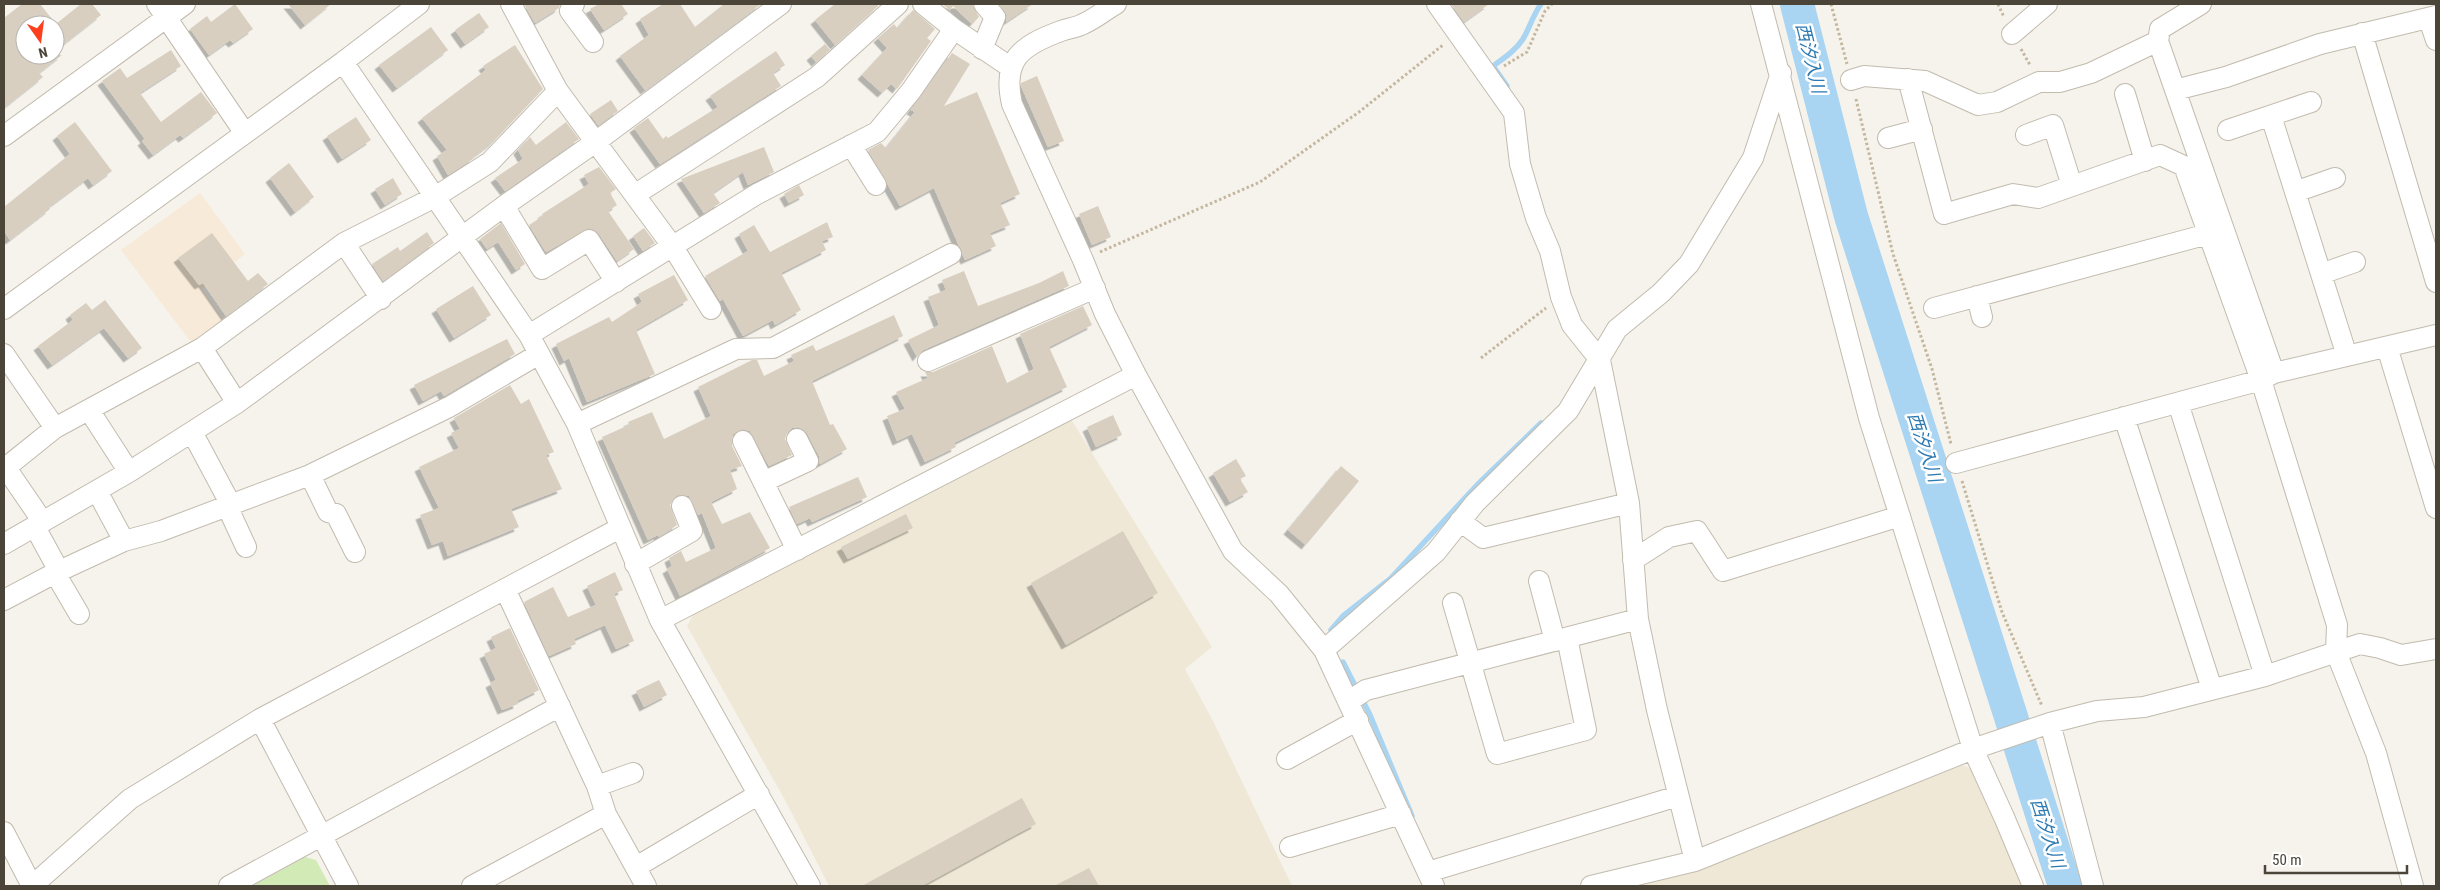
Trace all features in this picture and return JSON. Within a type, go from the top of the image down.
[{"type":"street","points":[[4,136],[162,11],[186,4]]},
{"type":"street","points":[[4,309],[244,132],[343,62],[419,4]]},
{"type":"street","points":[[511,4],[558,91],[636,194],[673,247],[711,309]]},
{"type":"street","points":[[591,4],[574,10],[593,42]]},
{"type":"street","points":[[636,194],[817,77],[898,4]]},
{"type":"street","points":[[923,4],[954,29],[1010,67]]},
{"type":"street","points":[[982,49],[995,17],[984,4]]},
{"type":"street","points":[[1116,4],[1082,25],[1060,31],[1031,45],[1018,56],[1010,67],[1007,84],[1012,104],[1136,375],[1233,551],[1279,594],[1324,650],[1431,879],[1678,796]]},
{"type":"street","points":[[1437,4],[1514,113],[1520,164],[1536,218],[1550,252],[1561,296],[1572,325],[1600,360],[1629,504],[1638,619],[1657,710],[1695,861]]},
{"type":"street","points":[[1761,4],[1781,74],[1869,418],[1973,749],[2033,886]]},
{"type":"street","points":[[2012,34],[2047,4]]},
{"type":"street","points":[[2201,4],[2160,29],[2158,41],[2267,376],[2337,625],[2336,652],[2376,753],[2413,886]]},
{"type":"street","points":[[4,544],[97,491],[237,403],[381,299],[504,206],[597,142],[769,7]]},
{"type":"street","points":[[162,11],[244,132]]},
{"type":"street","points":[[2175,90],[2226,77],[2320,44],[2433,17],[2436,40]]},
{"type":"street","points":[[529,335],[756,194],[877,132],[911,91],[954,29]]},
{"type":"street","points":[[2362,33],[2436,282]]},
{"type":"street","points":[[1851,80],[1864,76],[1924,81],[1978,105],[1997,102],[2039,82],[2060,82],[2091,73],[2158,41]]},
{"type":"street","points":[[343,62],[529,335],[577,424],[660,620],[810,886]]},
{"type":"street","points":[[1324,650],[1436,552],[1475,503],[1568,411],[1617,329],[1661,293],[1689,264],[1753,158],[1781,74]]},
{"type":"street","points":[[1908,80],[1944,214],[2013,194],[2038,198],[2160,155],[2184,166],[2208,234],[2267,376]]},
{"type":"street","points":[[79,614],[57,572],[39,525],[5,468],[54,428],[202,348],[344,244],[435,198],[490,162],[558,91]]},
{"type":"street","points":[[2125,94],[2145,161]]},
{"type":"street","points":[[2228,130],[2311,102]]},
{"type":"street","points":[[2271,116],[2347,356]]},
{"type":"street","points":[[2026,135],[2053,125],[2072,186]]},
{"type":"street","points":[[1888,138],[1922,129]]},
{"type":"street","points":[[851,145],[876,184]]},
{"type":"street","points":[[2295,192],[2335,178]]},
{"type":"street","points":[[504,206],[542,269],[589,240],[616,282]]},
{"type":"street","points":[[1934,308],[2208,234]]},
{"type":"street","points":[[344,244],[381,299]]},
{"type":"street","points":[[577,424],[736,349],[773,348],[951,254]]},
{"type":"street","points":[[2321,274],[2355,262]]},
{"type":"street","points":[[928,361],[1095,288]]},
{"type":"street","points":[[1977,296],[1982,317]]},
{"type":"street","points":[[1956,462],[2178,403],[2267,376],[2436,335]]},
{"type":"street","points":[[2387,347],[2436,508]]},
{"type":"street","points":[[202,348],[237,403]]},
{"type":"street","points":[[4,354],[54,428]]},
{"type":"street","points":[[4,600],[57,572],[124,541],[161,531],[310,475],[449,407],[539,354]]},
{"type":"street","points":[[660,620],[1136,375]]},
{"type":"street","points":[[2178,403],[2265,676]]},
{"type":"street","points":[[89,410],[128,472]]},
{"type":"street","points":[[2124,417],[2212,689]]},
{"type":"street","points":[[192,432],[229,506],[246,547]]},
{"type":"street","points":[[763,482],[808,461],[797,439]]},
{"type":"street","points":[[743,441],[797,550]]},
{"type":"street","points":[[310,475],[328,512],[336,514],[355,552]]},
{"type":"street","points":[[97,491],[124,541]]},
{"type":"street","points":[[1460,521],[1484,538],[1629,504]]},
{"type":"street","points":[[635,564],[692,531],[682,506]]},
{"type":"street","points":[[1633,560],[1669,537],[1697,531],[1723,571],[1900,516]]},
{"type":"street","points":[[4,832],[32,886],[130,799],[260,720],[620,528]]},
{"type":"street","points":[[1453,603],[1497,754],[1586,730],[1561,640],[1539,581]]},
{"type":"street","points":[[505,589],[598,786],[606,814],[646,886]]},
{"type":"street","points":[[1349,701],[1366,690],[1638,619]]},
{"type":"street","points":[[1591,886],[1616,883],[1695,861],[1973,749],[2050,723],[2097,712],[2144,707],[2265,676],[2360,644],[2401,655],[2436,648]]},
{"type":"street","points":[[229,886],[560,706]]},
{"type":"street","points":[[260,720],[348,886]]},
{"type":"street","points":[[1287,759],[1358,720]]},
{"type":"street","points":[[2050,723],[2093,886]]},
{"type":"street","points":[[598,786],[632,773]]},
{"type":"street","points":[[636,867],[759,794]]},
{"type":"street","points":[[472,886],[606,814]]},
{"type":"street","points":[[1290,847],[1401,814]]},
{"type":"path","points":[[1501,68],[1526,52],[1545,11],[1552,4]]},
{"type":"path","points":[[1830,4],[1851,80],[1893,254],[1932,369],[1956,462],[2002,612],[2050,723]]},
{"type":"path","points":[[1083,260],[1260,182],[1359,112],[1458,33]]},
{"type":"path","points":[[1480,358],[1561,296]]},
{"type":"shaded area","points":[[200,193],[245,254],[201,289],[223,319],[191,342],[121,250]]},
{"type":"shaded area","points":[[1069,416],[1212,647],[1185,669],[1213,721],[1292,886],[829,886],[785,800],[687,626],[695,611],[979,468],[980,462]]},
{"type":"shaded area","points":[[1963,765],[1977,772],[2021,886],[1634,886],[1706,867]]},
{"type":"green space","points":[[305,857],[316,860],[330,886],[252,886]]},
{"type":"building","points":[[22,4],[40,4],[49,15],[15,15],[15,65],[49,65],[39,73],[43,77],[4,108],[4,18]]},
{"type":"building","points":[[81,4],[92,4],[101,15],[65,43],[65,17]]},
{"type":"building","points":[[235,4],[253,29],[233,43],[230,40],[209,55],[190,29],[207,16],[211,22]]},
{"type":"building","points":[[288,4],[331,4],[305,25]]},
{"type":"building","points":[[524,4],[560,4],[559,8],[535,23]]},
{"type":"building","points":[[599,4],[621,4],[628,14],[604,30],[590,9]]},
{"type":"building","points":[[663,4],[680,4],[695,27],[724,4],[761,4],[645,90],[620,56],[649,35],[640,19]]},
{"type":"building","points":[[835,4],[877,4],[878,6],[835,45],[815,20]]},
{"type":"building","points":[[942,4],[972,4],[979,17],[972,24],[953,6],[950,10]]},
{"type":"building","points":[[999,4],[1033,4],[1006,22],[1007,15]]},
{"type":"building","points":[[1451,4],[1489,4],[1464,22]]},
{"type":"building","points":[[913,10],[935,29],[927,38],[931,41],[897,89],[891,84],[882,93],[862,75],[887,48],[878,38],[894,24],[897,28]]},
{"type":"building","points":[[479,13],[489,27],[465,44],[455,30]]},
{"type":"building","points":[[431,27],[448,50],[397,88],[379,65]]},
{"type":"building","points":[[825,44],[830,50],[816,62],[811,56]]},
{"type":"building","points":[[515,45],[543,89],[493,142],[474,158],[448,175],[437,156],[447,150],[422,118],[486,70],[483,66]]},
{"type":"building","points":[[171,50],[181,66],[140,93],[161,122],[201,92],[217,113],[183,138],[180,135],[153,155],[142,141],[145,139],[102,81],[120,68],[127,78]]},
{"type":"building","points":[[776,51],[785,65],[773,73],[781,86],[660,164],[634,128],[648,118],[663,139],[666,136],[668,138],[718,107],[710,96]]},
{"type":"building","points":[[952,53],[970,64],[944,106],[977,92],[1020,194],[1000,203],[1010,225],[990,233],[996,246],[965,260],[934,188],[900,206],[868,150],[881,143],[886,148],[915,112],[911,110]]},
{"type":"building","points":[[1037,76],[1064,141],[1048,147],[1021,86],[1021,83]]},
{"type":"building","points":[[611,100],[618,111],[598,125],[590,114]]},
{"type":"building","points":[[356,117],[371,140],[342,159],[327,136]]},
{"type":"building","points":[[75,122],[112,171],[93,185],[88,178],[49,207],[50,209],[10,240],[4,231],[4,207],[70,154],[57,136]]},
{"type":"building","points":[[566,122],[579,139],[505,191],[495,178],[523,159],[518,150],[530,137],[536,145]]},
{"type":"building","points":[[764,147],[774,172],[748,185],[743,172],[713,193],[720,203],[704,213],[681,179]]},
{"type":"building","points":[[289,163],[314,197],[295,212],[270,178]]},
{"type":"building","points":[[599,167],[616,189],[610,193],[617,205],[608,211],[634,249],[617,261],[599,234],[589,228],[546,252],[529,225],[543,216],[542,214],[589,184],[584,175]]},
{"type":"building","points":[[393,178],[402,194],[385,205],[375,189]]},
{"type":"building","points":[[799,185],[804,195],[789,203],[784,194]]},
{"type":"building","points":[[1098,206],[1111,237],[1092,245],[1079,214]]},
{"type":"building","points":[[827,222],[833,237],[822,241],[826,250],[781,273],[801,310],[775,325],[773,320],[743,336],[723,299],[720,301],[705,276],[748,251],[739,234],[754,225],[770,252]]},
{"type":"building","points":[[501,223],[525,264],[516,270],[498,242],[487,249],[480,239]]},
{"type":"building","points":[[644,228],[655,243],[643,251],[633,236]]},
{"type":"building","points":[[427,232],[434,243],[383,281],[372,264],[398,247],[400,251]]},
{"type":"building","points":[[212,233],[248,281],[258,273],[268,284],[226,316],[203,283],[199,285],[178,258]]},
{"type":"building","points":[[964,271],[978,306],[1039,283],[1063,271],[1069,286],[923,350],[917,357],[908,340],[939,325],[928,297],[946,290],[942,280]]},
{"type":"building","points":[[674,275],[688,300],[636,330],[655,374],[587,402],[569,358],[564,361],[556,344],[609,317],[612,322],[642,302],[638,294]]},
{"type":"building","points":[[473,286],[491,315],[454,338],[436,309]]},
{"type":"building","points":[[105,300],[142,348],[128,358],[104,328],[52,365],[38,346],[73,320],[70,315],[86,303],[92,310]]},
{"type":"building","points":[[1083,306],[1092,325],[1049,347],[1067,387],[954,443],[956,447],[925,462],[912,434],[897,441],[887,416],[905,409],[896,392],[928,378],[925,372],[933,372],[992,346],[1007,383],[1034,369],[1020,334]]},
{"type":"building","points":[[894,315],[903,336],[812,381],[830,425],[833,424],[847,449],[820,464],[819,456],[807,433],[798,427],[792,428],[787,433],[785,439],[792,455],[769,466],[750,431],[743,429],[733,434],[732,446],[742,466],[730,470],[737,489],[711,502],[722,524],[750,512],[770,548],[680,596],[667,569],[672,566],[669,558],[681,551],[686,562],[716,548],[702,513],[698,515],[689,496],[677,495],[670,505],[677,525],[659,537],[658,535],[648,540],[602,437],[629,425],[628,422],[652,412],[664,439],[711,416],[698,387],[752,360],[757,360],[764,376],[794,361],[791,355],[813,345],[816,351]]},
{"type":"building","points":[[507,339],[515,354],[444,396],[441,391],[423,401],[414,385]]},
{"type":"building","points":[[510,385],[521,404],[529,399],[554,452],[546,455],[562,489],[511,509],[519,527],[448,556],[443,541],[432,545],[420,515],[439,508],[419,467],[459,448],[451,433],[460,429],[454,418]]},
{"type":"building","points":[[1113,415],[1122,435],[1096,447],[1087,427]]},
{"type":"building","points":[[1236,459],[1246,476],[1240,479],[1248,492],[1230,502],[1213,473]]},
{"type":"building","points":[[1341,466],[1359,481],[1306,545],[1288,530]]},
{"type":"building","points":[[858,477],[867,497],[812,522],[810,518],[797,524],[789,507]]},
{"type":"building","points":[[906,514],[913,528],[848,559],[841,547]]},
{"type":"building","points":[[1123,531],[1158,593],[1066,645],[1031,583]]},
{"type":"building","points":[[615,572],[623,590],[614,594],[634,641],[616,649],[605,625],[574,639],[576,644],[549,656],[524,602],[553,587],[568,617],[596,605],[587,586]]},
{"type":"building","points":[[510,628],[539,690],[517,701],[518,704],[502,710],[490,683],[496,680],[484,654],[496,648],[491,637]]},
{"type":"building","points":[[659,680],[667,695],[644,707],[636,691]]},
{"type":"building","points":[[1022,798],[1036,824],[922,886],[862,886]]},
{"type":"building","points":[[1089,868],[1099,886],[1054,886]]},
{"type":"waterway","points":[[1507,86],[1493,66],[1510,54],[1520,43],[1541,4]]},
{"type":"waterway","name":"西汐入川","points":[[1797,4],[1851,216],[2065,886]]},
{"type":"waterway","points":[[1331,630],[1343,616],[1390,579],[1478,484],[1541,423]]},
{"type":"waterway","points":[[1343,662],[1370,715],[1412,816]]}]
